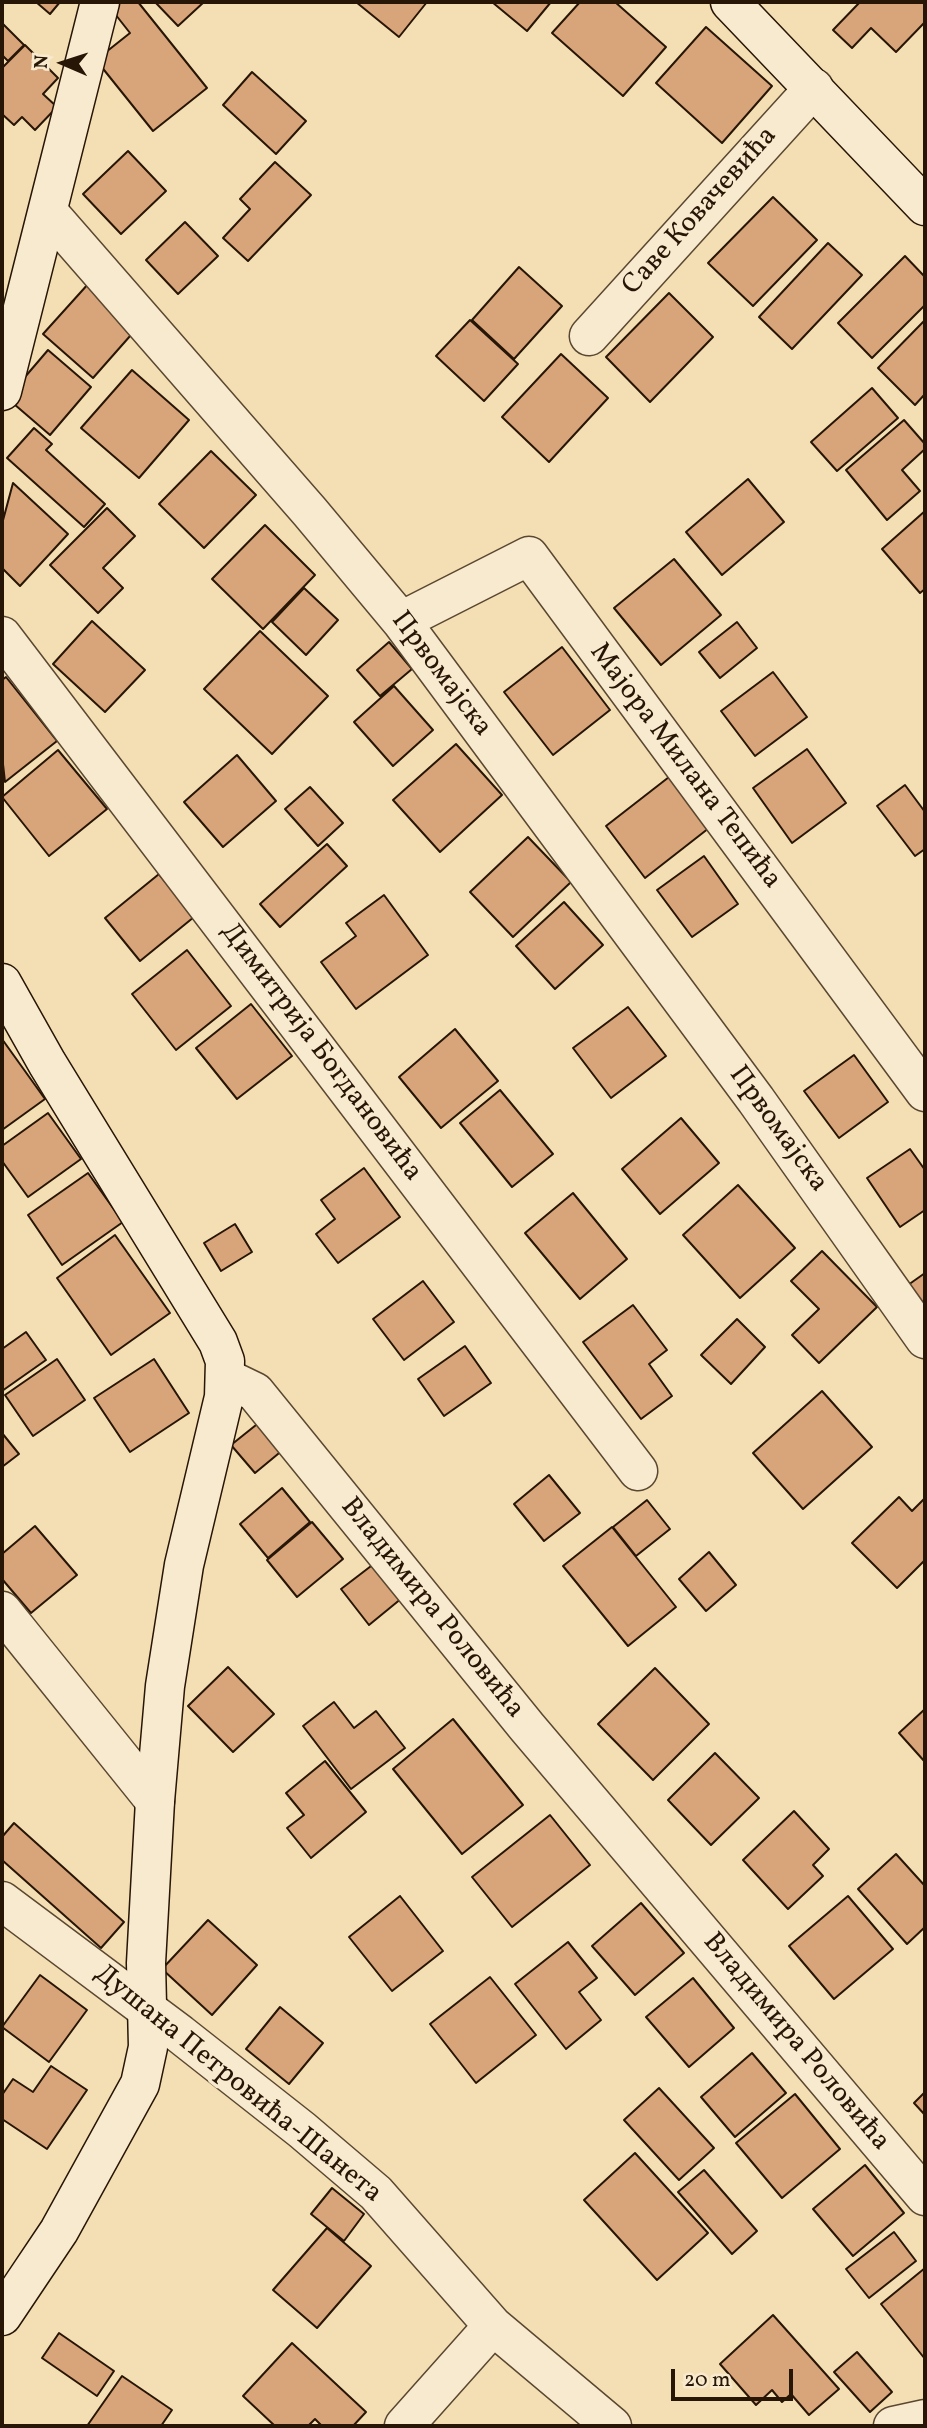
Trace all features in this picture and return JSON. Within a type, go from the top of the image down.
[{"type":"street","points":[[2,391],[100,2]]},
{"type":"street","points":[[730,2],[925,206]]},
{"type":"street","name":"Саве Ковачевића","points":[[589,336],[814,88]]},
{"type":"street","name":"Првомајска","points":[[49,213],[310,512],[401,621],[756,1100],[925,1339]]},
{"type":"street","name":"Мајора Милана Тепића","points":[[401,621],[529,556],[925,1092]]},
{"type":"street","name":"Димитрија Богдановића","points":[[2,636],[638,1471]]},
{"type":"street","points":[[2,983],[47,1063],[218,1342],[226,1378],[222,1411],[184,1565],[165,1686],[155,1801],[146,1963],[148,2047],[140,2084],[59,2231],[2,2316]]},
{"type":"street","name":"Владимира Роловића","points":[[226,1378],[255,1392],[527,1727],[925,2196]]},
{"type":"street","points":[[2,1611],[155,1801]]},
{"type":"street","name":"Душана Петровића-Шанета","points":[[2,1900],[302,2130],[376,2193],[494,2326],[612,2426]]},
{"type":"street","points":[[404,2426],[494,2326]]},
{"type":"street","points":[[893,2426],[925,2419]]},
{"type":"building","points":[[36,2],[60,2],[50,14]]},
{"type":"building","points":[[113,2],[138,2],[207,88],[153,131],[96,60],[130,33],[108,5]]},
{"type":"building","points":[[155,2],[204,2],[178,26]]},
{"type":"building","points":[[356,2],[427,2],[399,37]]},
{"type":"building","points":[[492,2],[551,2],[527,31]]},
{"type":"building","points":[[580,2],[615,2],[666,47],[623,96],[552,33]]},
{"type":"building","points":[[860,2],[925,2],[925,22],[896,52],[871,28],[852,48],[833,30]]},
{"type":"building","points":[[2,23],[24,45],[8,61],[2,55]]},
{"type":"building","points":[[706,27],[772,86],[722,143],[656,83]]},
{"type":"building","points":[[25,45],[58,78],[43,94],[57,107],[35,130],[22,117],[14,125],[2,114],[2,68]]},
{"type":"building","points":[[252,72],[306,121],[276,154],[223,105]]},
{"type":"building","points":[[128,151],[166,191],[121,234],[83,194]]},
{"type":"building","points":[[275,162],[311,195],[248,261],[223,238],[250,209],[240,199]]},
{"type":"building","points":[[773,197],[817,240],[753,306],[708,263]]},
{"type":"building","points":[[185,222],[218,256],[178,294],[146,260]]},
{"type":"building","points":[[828,243],[862,275],[792,349],[759,317]]},
{"type":"building","points":[[905,256],[925,277],[925,305],[872,358],[838,323]]},
{"type":"building","points":[[519,267],[562,306],[514,359],[472,320]]},
{"type":"building","points":[[89,283],[138,327],[93,378],[43,334]]},
{"type":"building","points":[[669,293],[713,337],[650,402],[606,357]]},
{"type":"building","points":[[470,320],[518,364],[484,401],[436,356]]},
{"type":"building","points":[[925,320],[925,394],[915,405],[878,368]]},
{"type":"building","points":[[48,350],[91,387],[50,435],[7,398]]},
{"type":"building","points":[[561,354],[608,398],[549,462],[502,417]]},
{"type":"building","points":[[132,370],[189,420],[139,478],[81,428]]},
{"type":"building","points":[[872,388],[898,418],[837,471],[811,442]]},
{"type":"building","points":[[904,420],[925,444],[925,449],[902,470],[920,491],[887,520],[846,470]]},
{"type":"building","points":[[34,428],[52,444],[46,450],[105,504],[84,527],[7,458]]},
{"type":"building","points":[[211,451],[256,495],[204,548],[159,504]]},
{"type":"building","points":[[748,479],[784,522],[722,575],[686,532]]},
{"type":"building","points":[[13,483],[68,534],[20,586],[2,568],[2,524]]},
{"type":"building","points":[[107,508],[135,536],[103,568],[123,588],[98,613],[50,565]]},
{"type":"building","points":[[925,511],[925,589],[920,593],[882,549]]},
{"type":"building","points":[[265,525],[315,575],[263,629],[212,579]]},
{"type":"building","points":[[674,559],[721,615],[661,665],[614,608]]},
{"type":"building","points":[[304,588],[338,620],[306,655],[272,622]]},
{"type":"building","points":[[92,621],[145,670],[105,712],[53,664]]},
{"type":"building","points":[[737,622],[757,648],[720,678],[699,652]]},
{"type":"building","points":[[260,631],[328,696],[272,754],[204,689]]},
{"type":"building","points":[[389,642],[412,669],[380,696],[357,670]]},
{"type":"building","points":[[562,647],[610,710],[553,755],[504,692]]},
{"type":"building","points":[[773,672],[807,717],[755,756],[721,711]]},
{"type":"building","points":[[6,677],[57,741],[5,782],[2,755],[2,680]]},
{"type":"building","points":[[394,686],[433,730],[393,766],[354,722]]},
{"type":"building","points":[[456,744],[502,795],[440,852],[393,800]]},
{"type":"building","points":[[807,749],[846,803],[792,843],[753,788]]},
{"type":"building","points":[[58,750],[107,809],[49,856],[2,797]]},
{"type":"building","points":[[237,755],[276,801],[223,847],[184,802]]},
{"type":"building","points":[[669,777],[709,828],[645,878],[606,826]]},
{"type":"building","points":[[905,785],[925,812],[925,849],[915,856],[877,806]]},
{"type":"building","points":[[310,787],[343,823],[318,846],[285,809]]},
{"type":"building","points":[[528,837],[571,882],[513,937],[470,892]]},
{"type":"building","points":[[327,844],[347,866],[280,927],[260,904]]},
{"type":"building","points":[[704,856],[738,904],[692,937],[657,890]]},
{"type":"building","points":[[159,874],[194,917],[140,961],[105,918]]},
{"type":"building","points":[[384,895],[428,955],[356,1009],[321,962],[356,936],[346,923]]},
{"type":"building","points":[[564,902],[603,945],[555,989],[516,946]]},
{"type":"building","points":[[187,950],[231,1006],[176,1050],[132,994]]},
{"type":"building","points":[[251,1004],[292,1056],[237,1099],[196,1048]]},
{"type":"building","points":[[628,1007],[666,1056],[611,1098],[573,1048]]},
{"type":"building","points":[[455,1029],[498,1081],[441,1128],[399,1077]]},
{"type":"building","points":[[2,1039],[45,1099],[2,1130]]},
{"type":"building","points":[[854,1055],[888,1102],[839,1138],[804,1091]]},
{"type":"building","points":[[500,1090],[553,1154],[512,1187],[460,1123]]},
{"type":"building","points":[[48,1113],[81,1159],[28,1197],[2,1161],[2,1146]]},
{"type":"building","points":[[681,1118],[719,1163],[660,1214],[622,1169]]},
{"type":"building","points":[[910,1149],[925,1170],[925,1210],[900,1227],[867,1178]]},
{"type":"building","points":[[364,1168],[400,1217],[338,1263],[316,1234],[335,1219],[321,1200]]},
{"type":"building","points":[[88,1173],[123,1222],[62,1265],[28,1215]]},
{"type":"building","points":[[738,1185],[795,1248],[740,1298],[683,1235]]},
{"type":"building","points":[[573,1193],[627,1259],[580,1299],[525,1233]]},
{"type":"building","points":[[235,1224],[252,1252],[221,1271],[204,1243]]},
{"type":"building","points":[[115,1235],[170,1313],[111,1355],[57,1278]]},
{"type":"building","points":[[822,1251],[877,1307],[819,1363],[792,1335],[819,1309],[791,1281]]},
{"type":"building","points":[[925,1273],[925,1310],[908,1285]]},
{"type":"building","points":[[423,1281],[454,1322],[404,1360],[373,1319]]},
{"type":"building","points":[[633,1305],[667,1350],[649,1364],[672,1396],[641,1419],[583,1342]]},
{"type":"building","points":[[737,1319],[765,1347],[731,1384],[701,1355]]},
{"type":"building","points":[[26,1332],[46,1360],[2,1391],[2,1349]]},
{"type":"building","points":[[465,1346],[491,1383],[444,1416],[418,1379]]},
{"type":"building","points":[[57,1359],[85,1400],[33,1436],[5,1395]]},
{"type":"building","points":[[154,1359],[189,1413],[130,1452],[94,1398]]},
{"type":"building","points":[[822,1391],[872,1447],[803,1509],[753,1453]]},
{"type":"building","points":[[261,1421],[284,1449],[255,1473],[231,1445]]},
{"type":"building","points":[[2,1433],[19,1454],[2,1467]]},
{"type":"building","points":[[549,1475],[580,1513],[544,1541],[514,1504]]},
{"type":"building","points":[[282,1488],[310,1522],[268,1558],[240,1524]]},
{"type":"building","points":[[899,1497],[912,1511],[925,1498],[925,1560],[897,1588],[852,1543]]},
{"type":"building","points":[[647,1500],[670,1529],[636,1556],[613,1527]]},
{"type":"building","points":[[312,1522],[343,1559],[297,1597],[267,1560]]},
{"type":"building","points":[[35,1526],[77,1575],[31,1613],[2,1579],[2,1554]]},
{"type":"building","points":[[612,1527],[676,1607],[628,1646],[563,1566]]},
{"type":"building","points":[[709,1552],[736,1585],[706,1611],[679,1579]]},
{"type":"building","points":[[375,1563],[402,1598],[369,1625],[341,1589]]},
{"type":"building","points":[[228,1667],[274,1714],[233,1752],[188,1706]]},
{"type":"building","points":[[655,1668],[709,1724],[653,1780],[598,1724]]},
{"type":"building","points":[[334,1702],[354,1728],[376,1711],[405,1748],[351,1789],[303,1726]]},
{"type":"building","points":[[925,1709],[925,1762],[899,1733]]},
{"type":"building","points":[[453,1719],[523,1805],[462,1854],[393,1769]]},
{"type":"building","points":[[715,1753],[759,1798],[711,1845],[668,1800]]},
{"type":"building","points":[[325,1761],[366,1812],[311,1858],[287,1828],[304,1815],[286,1793]]},
{"type":"building","points":[[794,1811],[829,1849],[813,1865],[823,1876],[788,1909],[743,1860]]},
{"type":"building","points":[[550,1815],[590,1865],[512,1927],[472,1877]]},
{"type":"building","points":[[14,1823],[124,1922],[101,1948],[2,1860],[2,1837]]},
{"type":"building","points":[[896,1854],[925,1886],[925,1927],[907,1944],[858,1889]]},
{"type":"building","points":[[400,1896],[443,1951],[392,1991],[349,1937]]},
{"type":"building","points":[[848,1896],[893,1949],[834,1999],[789,1946]]},
{"type":"building","points":[[641,1903],[684,1953],[635,1995],[592,1946]]},
{"type":"building","points":[[208,1920],[257,1965],[212,2015],[162,1969]]},
{"type":"building","points":[[568,1942],[597,1978],[579,1992],[601,2020],[566,2049],[515,1984]]},
{"type":"building","points":[[40,1975],[87,2010],[49,2062],[2,2027]]},
{"type":"building","points":[[490,1977],[536,2035],[476,2083],[430,2024]]},
{"type":"building","points":[[693,1978],[734,2028],[689,2067],[646,2017]]},
{"type":"building","points":[[280,2007],[323,2043],[289,2084],[246,2049]]},
{"type":"building","points":[[752,2053],[786,2093],[735,2137],[701,2097]]},
{"type":"building","points":[[51,2066],[87,2090],[47,2149],[2,2119],[2,2095],[13,2079],[33,2092]]},
{"type":"building","points":[[659,2088],[714,2148],[679,2180],[624,2120]]},
{"type":"building","points":[[925,2092],[925,2115],[914,2103]]},
{"type":"building","points":[[795,2094],[840,2149],[782,2198],[736,2143]]},
{"type":"building","points":[[635,2153],[708,2233],[657,2280],[584,2200]]},
{"type":"building","points":[[865,2165],[904,2213],[853,2256],[813,2209]]},
{"type":"building","points":[[704,2170],[757,2231],[732,2254],[678,2192]]},
{"type":"building","points":[[332,2188],[364,2214],[344,2241],[311,2214]]},
{"type":"building","points":[[327,2228],[371,2266],[317,2328],[273,2290]]},
{"type":"building","points":[[894,2232],[916,2261],[869,2298],[846,2269]]},
{"type":"building","points":[[925,2268],[925,2359],[881,2304]]},
{"type":"building","points":[[773,2315],[839,2389],[809,2415],[791,2394],[782,2402],[772,2390],[756,2405],[720,2364]]},
{"type":"building","points":[[59,2333],[114,2371],[97,2396],[42,2358]]},
{"type":"building","points":[[292,2343],[366,2412],[353,2426],[322,2426],[315,2419],[308,2426],[275,2426],[243,2396]]},
{"type":"building","points":[[857,2352],[892,2392],[870,2412],[834,2372]]},
{"type":"building","points":[[122,2376],[172,2410],[161,2426],[87,2426]]}]
